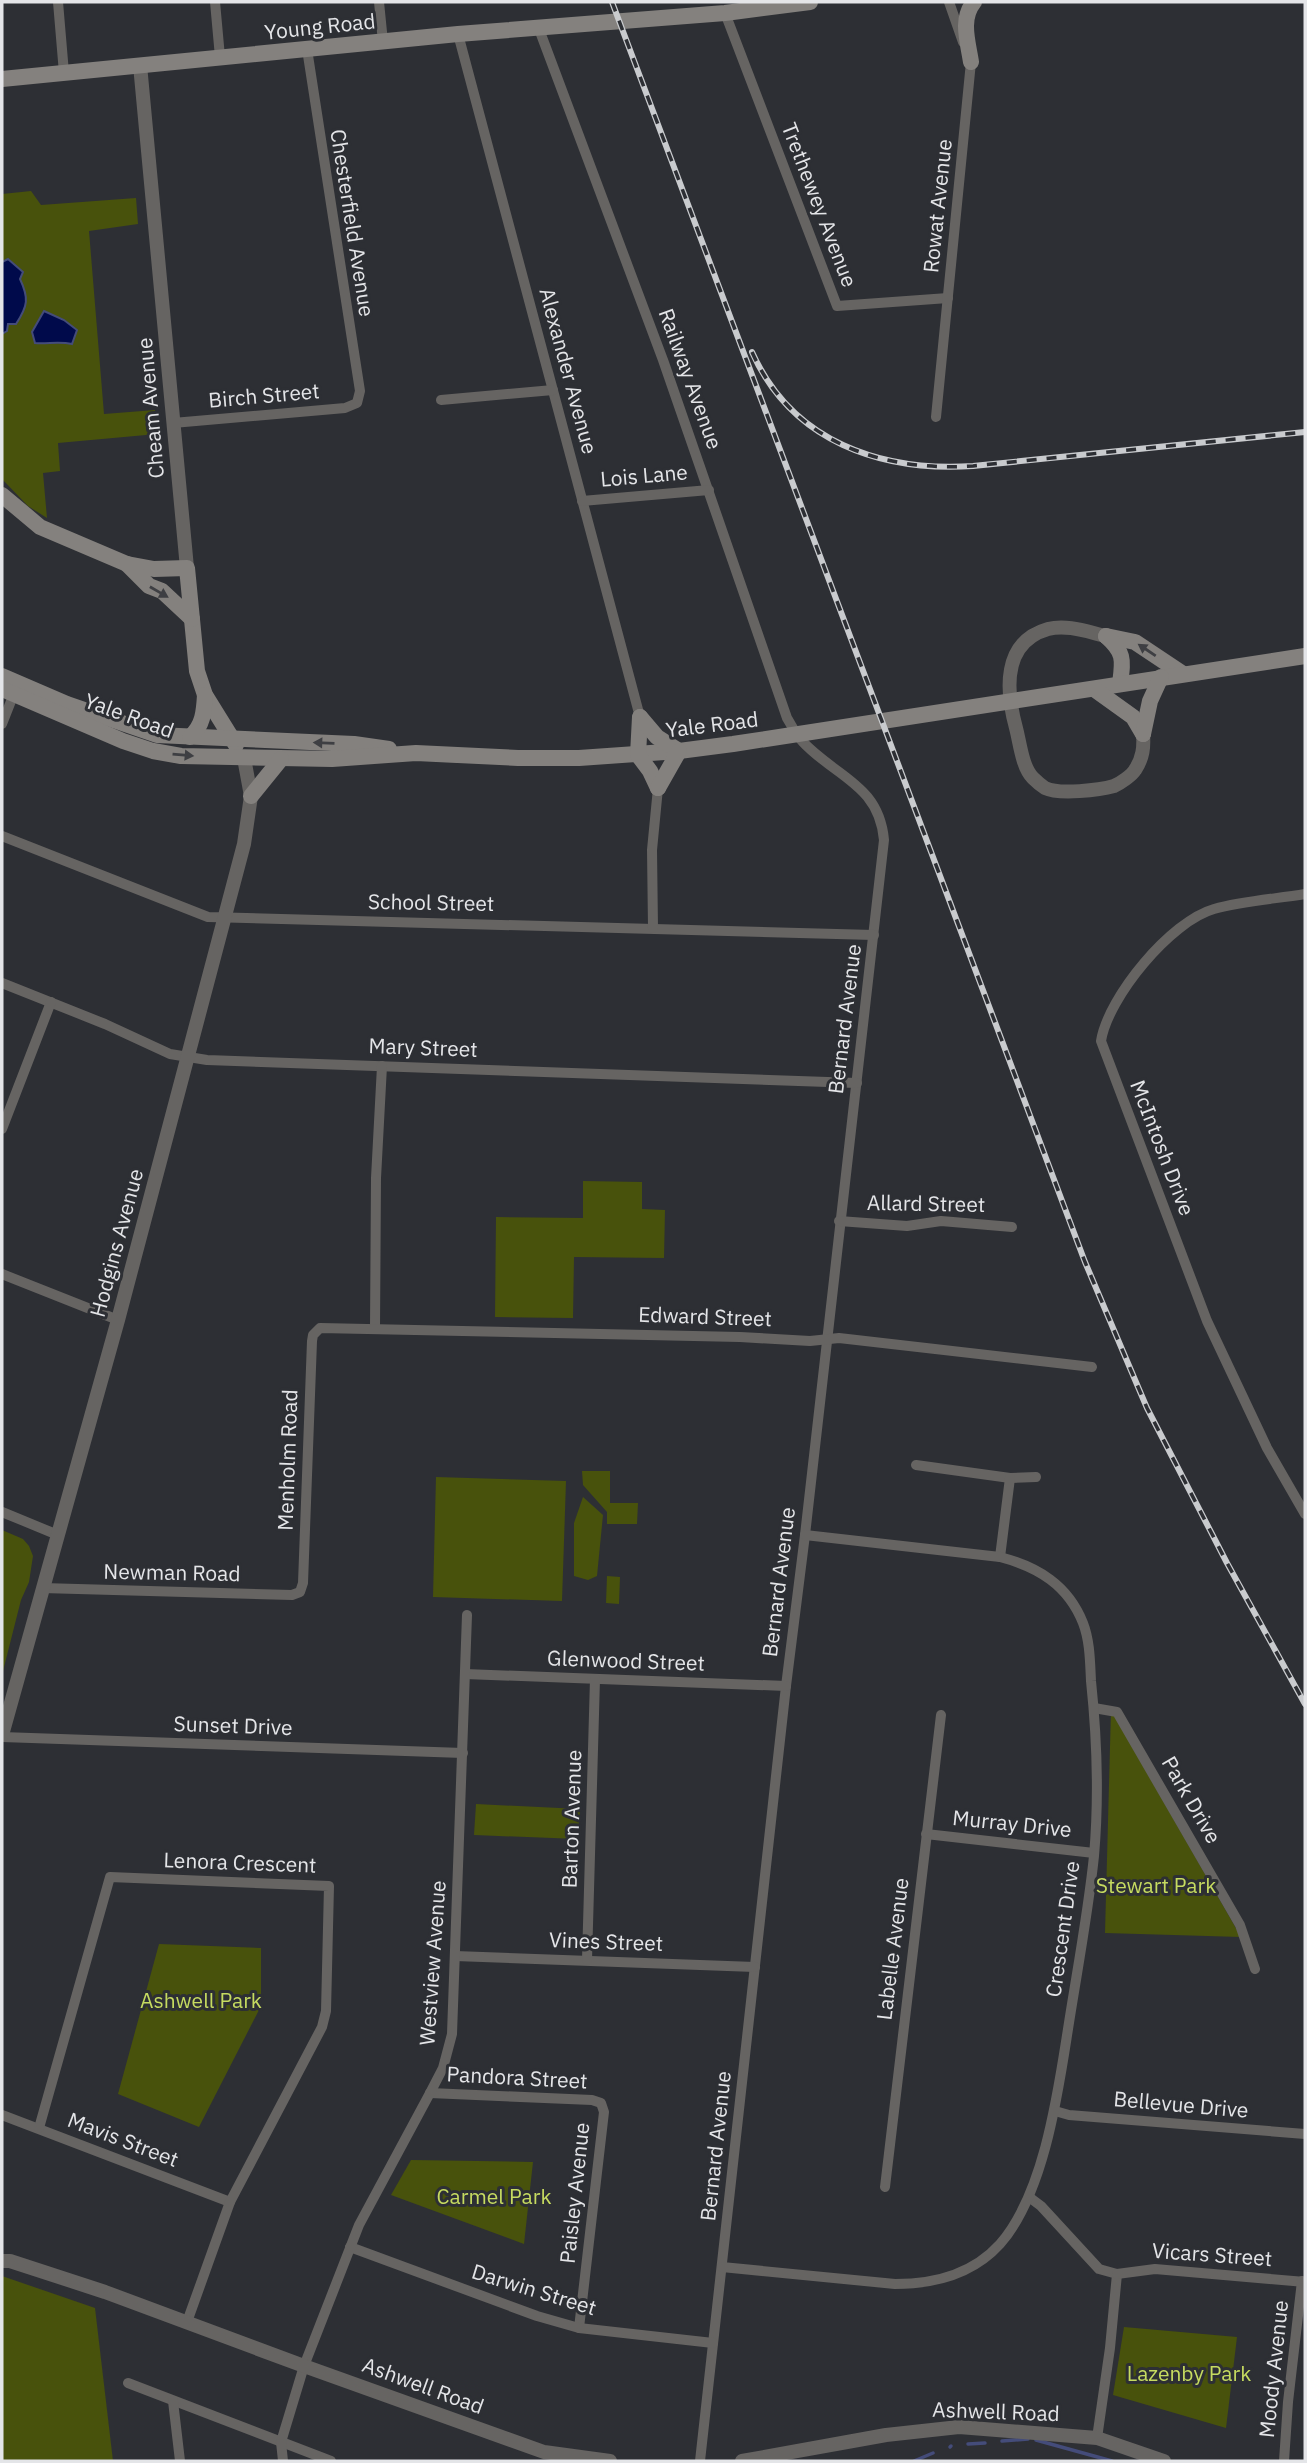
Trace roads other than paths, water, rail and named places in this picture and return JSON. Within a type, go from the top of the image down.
[{"type":"main road","name":"Young Road","points":[[2,79],[458,34],[725,13],[810,2]]},
{"type":"main road","points":[[971,62],[965,24],[967,13],[974,2]]},
{"type":"main road","points":[[2,495],[40,527],[127,564],[155,569],[187,568]]},
{"type":"main road","points":[[127,564],[149,586],[162,591],[192,619]]},
{"type":"main road","name":"Cheam Avenue","points":[[187,568],[197,671],[205,695],[244,758]]},
{"type":"main road","points":[[1106,636],[1135,642],[1183,674]]},
{"type":"main road","points":[[1106,636],[1119,648],[1123,662],[1120,684]]},
{"type":"main road","name":"Yale Road","points":[[11,689],[157,735],[354,744],[416,753],[518,758],[638,755],[733,744],[1305,656]]},
{"type":"main road","name":"Yale Road","points":[[2,676],[11,689],[153,751],[181,756],[281,759],[353,759],[416,753]]},
{"type":"main road","points":[[1143,734],[1150,701],[1161,677]]},
{"type":"main road","points":[[1094,688],[1133,717],[1143,734]]},
{"type":"main road","points":[[190,737],[200,725],[205,695]]},
{"type":"main road","points":[[640,718],[657,737],[679,751],[658,788]]},
{"type":"main road","points":[[640,718],[638,755],[658,788]]},
{"type":"main road","points":[[251,796],[281,759]]},
{"type":"street","points":[[58,2],[64,73]]},
{"type":"street","points":[[215,2],[220,57]]},
{"type":"street","points":[[379,2],[383,42]]},
{"type":"street","name":"Rowat Avenue","points":[[936,417],[971,62],[950,2]]},
{"type":"street","name":"Trethewey Avenue","points":[[725,13],[836,306],[948,298]]},
{"type":"street","name":"Railway Avenue","points":[[539,29],[663,360],[788,718],[803,741]]},
{"type":"street","name":"Alexander Avenue","points":[[458,34],[640,718]]},
{"type":"street","name":"Chesterfield Avenue","points":[[307,49],[360,391],[357,403]]},
{"type":"street","name":"Cheam Avenue","points":[[140,65],[187,568]]},
{"type":"street","points":[[441,400],[552,390]]},
{"type":"street","name":"Birch Street","points":[[173,423],[345,408],[357,403]]},
{"type":"street","name":"Lois Lane","points":[[582,501],[709,490]]},
{"type":"street","points":[[1106,636],[1069,628],[1049,629],[1031,637],[1018,651],[1010,668],[1010,695],[1027,768],[1031,776],[1046,789],[1065,792],[1115,785],[1134,772],[1144,750],[1143,734]]},
{"type":"street","points":[[2,724],[11,689]]},
{"type":"street","name":"Bernard Avenue","points":[[700,2461],[884,840],[880,819],[868,796],[803,741]]},
{"type":"street","name":"Hodgins Avenue","points":[[2,1736],[118,1321],[186,1057],[226,918],[244,844],[251,796],[244,758]]},
{"type":"street","points":[[653,928],[652,850],[658,788]]},
{"type":"street","name":"School Street","points":[[2,836],[208,917],[874,935]]},
{"type":"street","name":"McIntosh Drive","points":[[1305,894],[1212,909],[1170,935],[1149,956],[1124,990],[1103,1027],[1101,1041],[1207,1321],[1267,1448],[1305,1511]]},
{"type":"street","name":"Mary Street","points":[[2,983],[170,1054],[207,1060],[857,1083]]},
{"type":"street","points":[[2,1129],[51,1002]]},
{"type":"street","points":[[375,1328],[376,1178],[382,1066]]},
{"type":"street","name":"Allard Street","points":[[839,1221],[906,1226],[941,1221],[1012,1227]]},
{"type":"street","points":[[2,1274],[118,1321]]},
{"type":"street","name":"Edward Street","points":[[316,1331],[325,1327],[740,1336],[810,1341],[839,1338],[1092,1367]]},
{"type":"street","name":"Menholm Road","points":[[300,1592],[303,1583],[311,1354],[316,1331]]},
{"type":"street","points":[[916,1465],[1010,1478],[1036,1477]]},
{"type":"street","points":[[1000,1557],[1010,1478]]},
{"type":"street","points":[[2,1512],[58,1535]]},
{"type":"street","name":"Crescent Drive","points":[[722,2267],[895,2284],[939,2280],[954,2275],[984,2258],[1000,2243],[1029,2197],[1055,2111],[1094,1853],[1094,1708],[1087,1639],[1070,1599],[1051,1578],[1023,1563],[1000,1557],[805,1535]]},
{"type":"street","name":"Newman Road","points":[[42,1588],[292,1595],[300,1592]]},
{"type":"street","name":"Westview Avenue","points":[[304,2366],[350,2247],[380,2183],[443,2068],[452,2034],[467,1615]]},
{"type":"street","name":"Glenwood Street","points":[[465,1674],[786,1686]]},
{"type":"street","name":"Barton Avenue","points":[[587,1960],[595,1679]]},
{"type":"street","name":"Park Drive","points":[[1094,1708],[1117,1712],[1240,1925],[1255,1969]]},
{"type":"street","name":"Labelle Avenue","points":[[885,2188],[941,1715]]},
{"type":"street","name":"Sunset Drive","points":[[2,1736],[463,1752]]},
{"type":"street","name":"Murray Drive","points":[[926,1834],[1094,1853]]},
{"type":"street","name":"Lenora Crescent","points":[[39,2128],[110,1877],[329,1886],[326,2011],[322,2027],[230,2202],[187,2322]]},
{"type":"street","name":"Vines Street","points":[[455,1956],[755,1967]]},
{"type":"street","name":"Pandora Street","points":[[430,2094],[592,2100],[601,2103]]},
{"type":"street","name":"Paisley Avenue","points":[[579,2328],[604,2112],[601,2103]]},
{"type":"street","name":"Bellevue Drive","points":[[1055,2111],[1069,2115],[1305,2134]]},
{"type":"street","name":"Mavis Street","points":[[2,2115],[230,2202]]},
{"type":"street","points":[[1029,2197],[1041,2206],[1099,2269],[1117,2274],[1097,2438]]},
{"type":"street","name":"Darwin Street","points":[[350,2247],[537,2316],[579,2328],[713,2343]]},
{"type":"street","name":"Ashwell Road","points":[[4,2259],[105,2292],[544,2452],[610,2461]]},
{"type":"street","name":"Vicars Street","points":[[1117,2274],[1155,2269],[1304,2282]]},
{"type":"street","name":"Moody Avenue","points":[[1284,2461],[1288,2402],[1304,2282]]},
{"type":"street","points":[[283,2461],[281,2442],[304,2366]]},
{"type":"street","points":[[128,2384],[331,2461]]},
{"type":"street","points":[[173,2401],[180,2461]]},
{"type":"street","name":"Ashwell Road","points":[[741,2461],[929,2429],[959,2427],[1097,2438],[1164,2461]]},
{"type":"waterway","points":[[1002,2441],[1028,2439]]},
{"type":"waterway","points":[[1036,2440],[1112,2461]]},
{"type":"waterway","points":[[968,2444],[985,2443]]},
{"type":"waterway","points":[[914,2461],[933,2453]]},
{"type":"railway","points":[[612,2],[1085,1262],[1147,1408],[1227,1563],[1305,1704]]},
{"type":"railway","points":[[752,352],[769,383],[790,409],[815,429],[843,445],[873,456],[905,463],[939,467],[973,466],[1305,432]]},
{"type":"park label","name":"Stewart Park","points":[[1156,1886]]},
{"type":"park label","name":"Ashwell Park","points":[[201,2001]]},
{"type":"park label","name":"Carmel Park","points":[[494,2197]]},
{"type":"park label","name":"Lazenby Park","points":[[1189,2374]]}]
